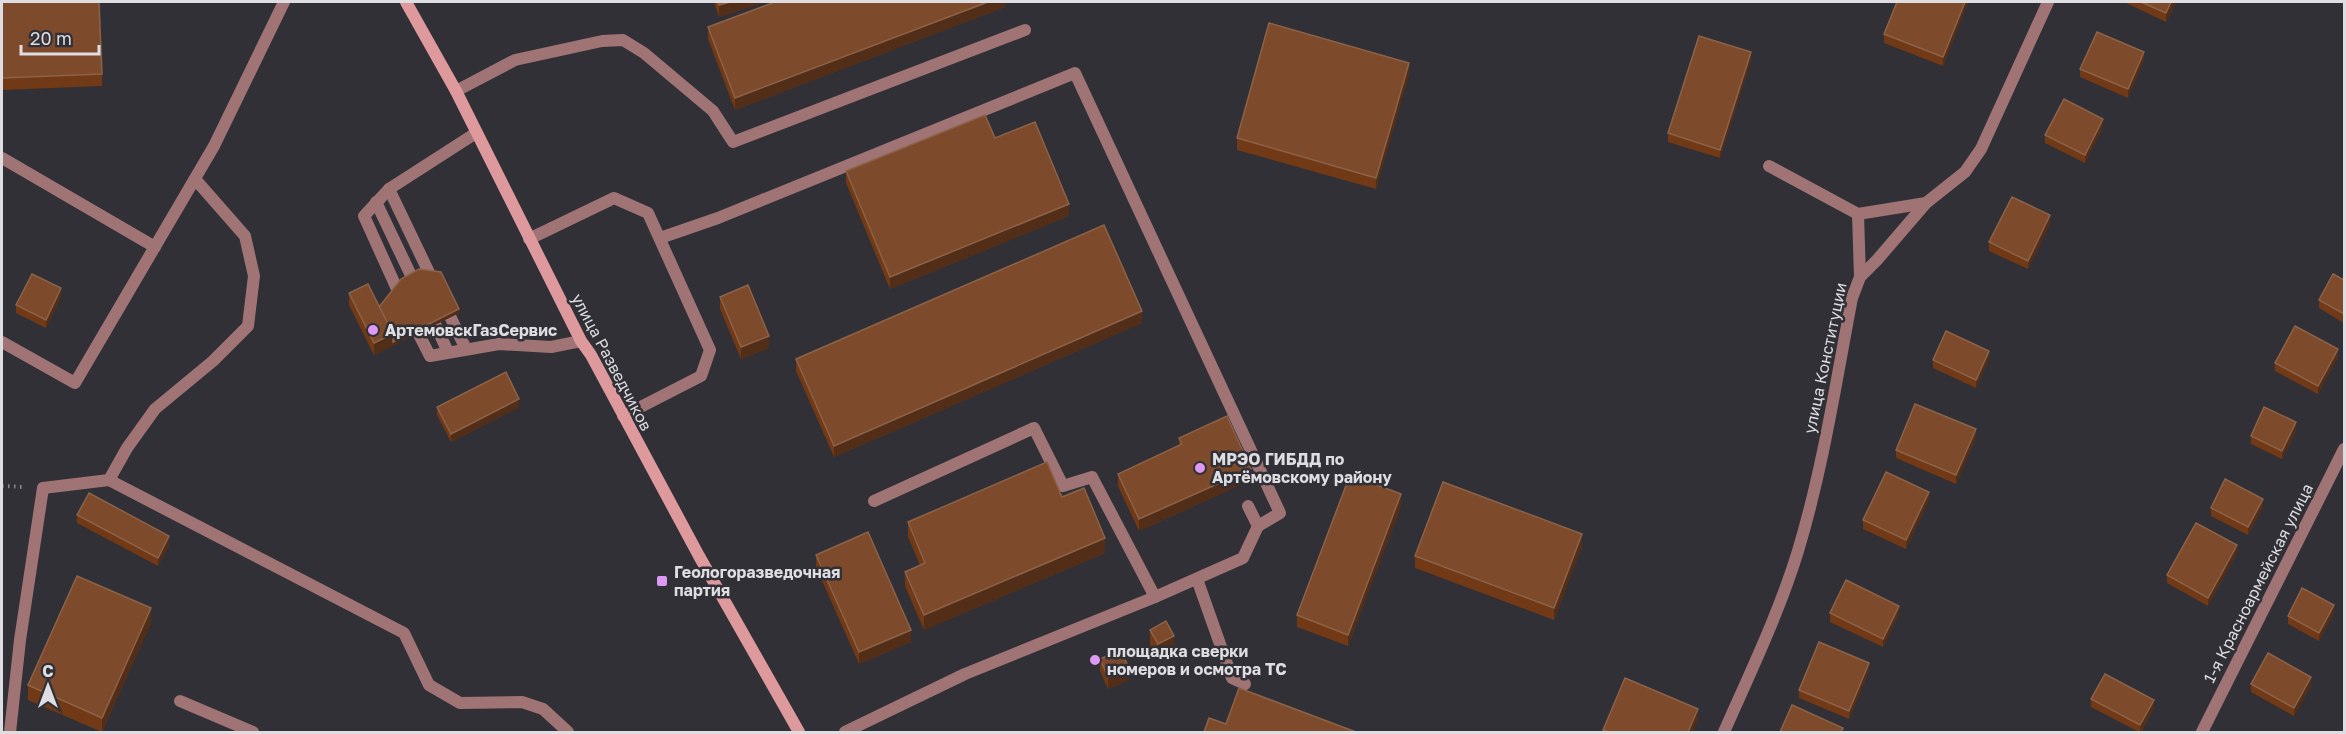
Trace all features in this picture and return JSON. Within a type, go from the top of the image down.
[{"type":"main road","name":"улица Разведчиков","points":[[406,2],[456,91],[581,341],[591,355],[622,416],[799,732]]},
{"type":"street","points":[[2,342],[75,383],[214,146],[284,2]]},
{"type":"street","name":"улица Конституции","points":[[1724,732],[1779,604],[1798,551],[1821,460],[1852,298],[1860,277],[1926,203],[1965,172],[1982,149],[2048,2]]},
{"type":"street","points":[[456,91],[515,60],[602,41],[624,40],[644,53],[713,111],[732,142],[1025,30]]},
{"type":"street","points":[[660,238],[718,218],[1075,73],[1280,513],[1258,526],[1243,558],[1155,597],[965,674],[845,732]]},
{"type":"street","points":[[476,133],[388,189],[364,216],[386,268],[430,356],[499,344],[551,347],[581,341]]},
{"type":"street","points":[[2,158],[154,247]]},
{"type":"street","points":[[1769,166],[1858,214],[1926,203]]},
{"type":"street","points":[[109,480],[127,448],[155,409],[213,362],[248,326],[254,276],[245,236],[195,179]]},
{"type":"street","points":[[388,189],[466,349]]},
{"type":"street","points":[[529,238],[614,198],[648,213],[710,350],[702,376],[622,416]]},
{"type":"street","points":[[376,202],[448,352]]},
{"type":"street","points":[[1858,214],[1860,277]]},
{"type":"street","points":[[874,501],[1034,428],[1063,486],[1092,477],[1155,597]]},
{"type":"street","name":"1-я Красноармейская улица","points":[[2202,732],[2344,449]]},
{"type":"street","points":[[10,732],[20,640],[43,488],[109,480],[404,633],[429,685],[460,703],[522,702],[543,709],[568,732]]},
{"type":"street","points":[[1248,506],[1258,526]]},
{"type":"street","points":[[1197,579],[1233,678],[1245,684]]},
{"type":"street","points":[[180,701],[253,732]]},
{"type":"building","points":[[2,2],[99,2],[102,74],[2,78]]},
{"type":"building","points":[[775,2],[988,2],[735,98],[708,27]]},
{"type":"building","points":[[1897,2],[1965,2],[1943,57],[1884,34]]},
{"type":"building","points":[[2141,2],[2171,2],[2166,13]]},
{"type":"building","points":[[1269,23],[1409,63],[1376,178],[1237,138]]},
{"type":"building","points":[[2097,32],[2144,52],[2128,89],[2080,69]]},
{"type":"building","points":[[1699,36],[1751,52],[1720,150],[1668,133]]},
{"type":"building","points":[[2064,99],[2103,119],[2085,155],[2045,135]]},
{"type":"building","points":[[985,115],[995,138],[1035,122],[1069,204],[890,277],[846,171]]},
{"type":"building","points":[[2012,197],[2050,215],[2028,261],[1989,242]]},
{"type":"building","points":[[1104,225],[1142,311],[834,446],[796,359]]},
{"type":"building","points":[[419,269],[441,272],[459,309],[393,342],[393,334],[379,307],[401,279]]},
{"type":"building","points":[[32,274],[61,288],[46,320],[16,305]]},
{"type":"building","points":[[2333,274],[2344,280],[2344,314],[2319,300]]},
{"type":"building","points":[[368,284],[393,334],[374,343],[349,293]]},
{"type":"building","points":[[748,285],[769,336],[741,347],[720,297]]},
{"type":"building","points":[[2295,326],[2338,349],[2318,386],[2275,363]]},
{"type":"building","points":[[1946,331],[1989,351],[1976,380],[1933,360]]},
{"type":"building","points":[[506,372],[519,399],[451,434],[437,407]]},
{"type":"building","points":[[1915,404],[1976,429],[1956,475],[1896,450]]},
{"type":"building","points":[[2264,407],[2296,422],[2282,451],[2251,436]]},
{"type":"building","name":"МРЭО ГИБДД по Артёмовскому району","points":[[1227,416],[1251,469],[1139,519],[1118,474],[1182,444],[1179,438]]},
{"type":"building","points":[[1047,462],[1062,497],[1084,488],[1105,538],[924,615],[905,572],[925,563],[908,522]]},
{"type":"building","points":[[1886,472],[1929,492],[1906,540],[1863,520]]},
{"type":"building","points":[[1350,475],[1401,494],[1348,635],[1297,615]]},
{"type":"building","points":[[2225,479],[2263,499],[2248,527],[2211,508]]},
{"type":"building","points":[[1443,482],[1582,534],[1554,608],[1415,556]]},
{"type":"building","points":[[89,493],[169,536],[158,558],[77,515]]},
{"type":"building","points":[[2196,523],[2237,545],[2208,598],[2167,575]]},
{"type":"building","points":[[868,532],[911,630],[859,652],[816,555]]},
{"type":"building","points":[[77,576],[151,608],[102,718],[28,685]]},
{"type":"building","points":[[1846,580],[1899,606],[1883,639],[1830,613]]},
{"type":"building","points":[[2302,588],[2334,605],[2319,633],[2288,616]]},
{"type":"building","points":[[1166,621],[1174,636],[1158,644],[1150,630]]},
{"type":"building","points":[[1819,642],[1869,663],[1849,711],[1799,690]]},
{"type":"building","points":[[1121,650],[1129,668],[1108,677],[1100,659]]},
{"type":"building","points":[[2268,653],[2311,677],[2294,708],[2251,684]]},
{"type":"building","points":[[2105,674],[2154,700],[2140,725],[2091,699]]},
{"type":"building","points":[[1625,678],[1698,709],[1688,732],[1609,732],[1603,730]]},
{"type":"building","points":[[1239,688],[1356,732],[1204,732],[1209,718],[1226,724]]},
{"type":"building","points":[[1792,705],[1843,728],[1841,732],[1780,732]]},
{"type":"place","name":"АртемовскГазСервис","points":[[373,330]]},
{"type":"place","name":"МРЭО ГИБДД по Артёмовскому району","points":[[1200,468]]},
{"type":"place","name":"Геологоразведочная партия","points":[[662,581]]},
{"type":"place","name":"площадка сверки номеров и осмотра ТС","points":[[1095,660]]}]
